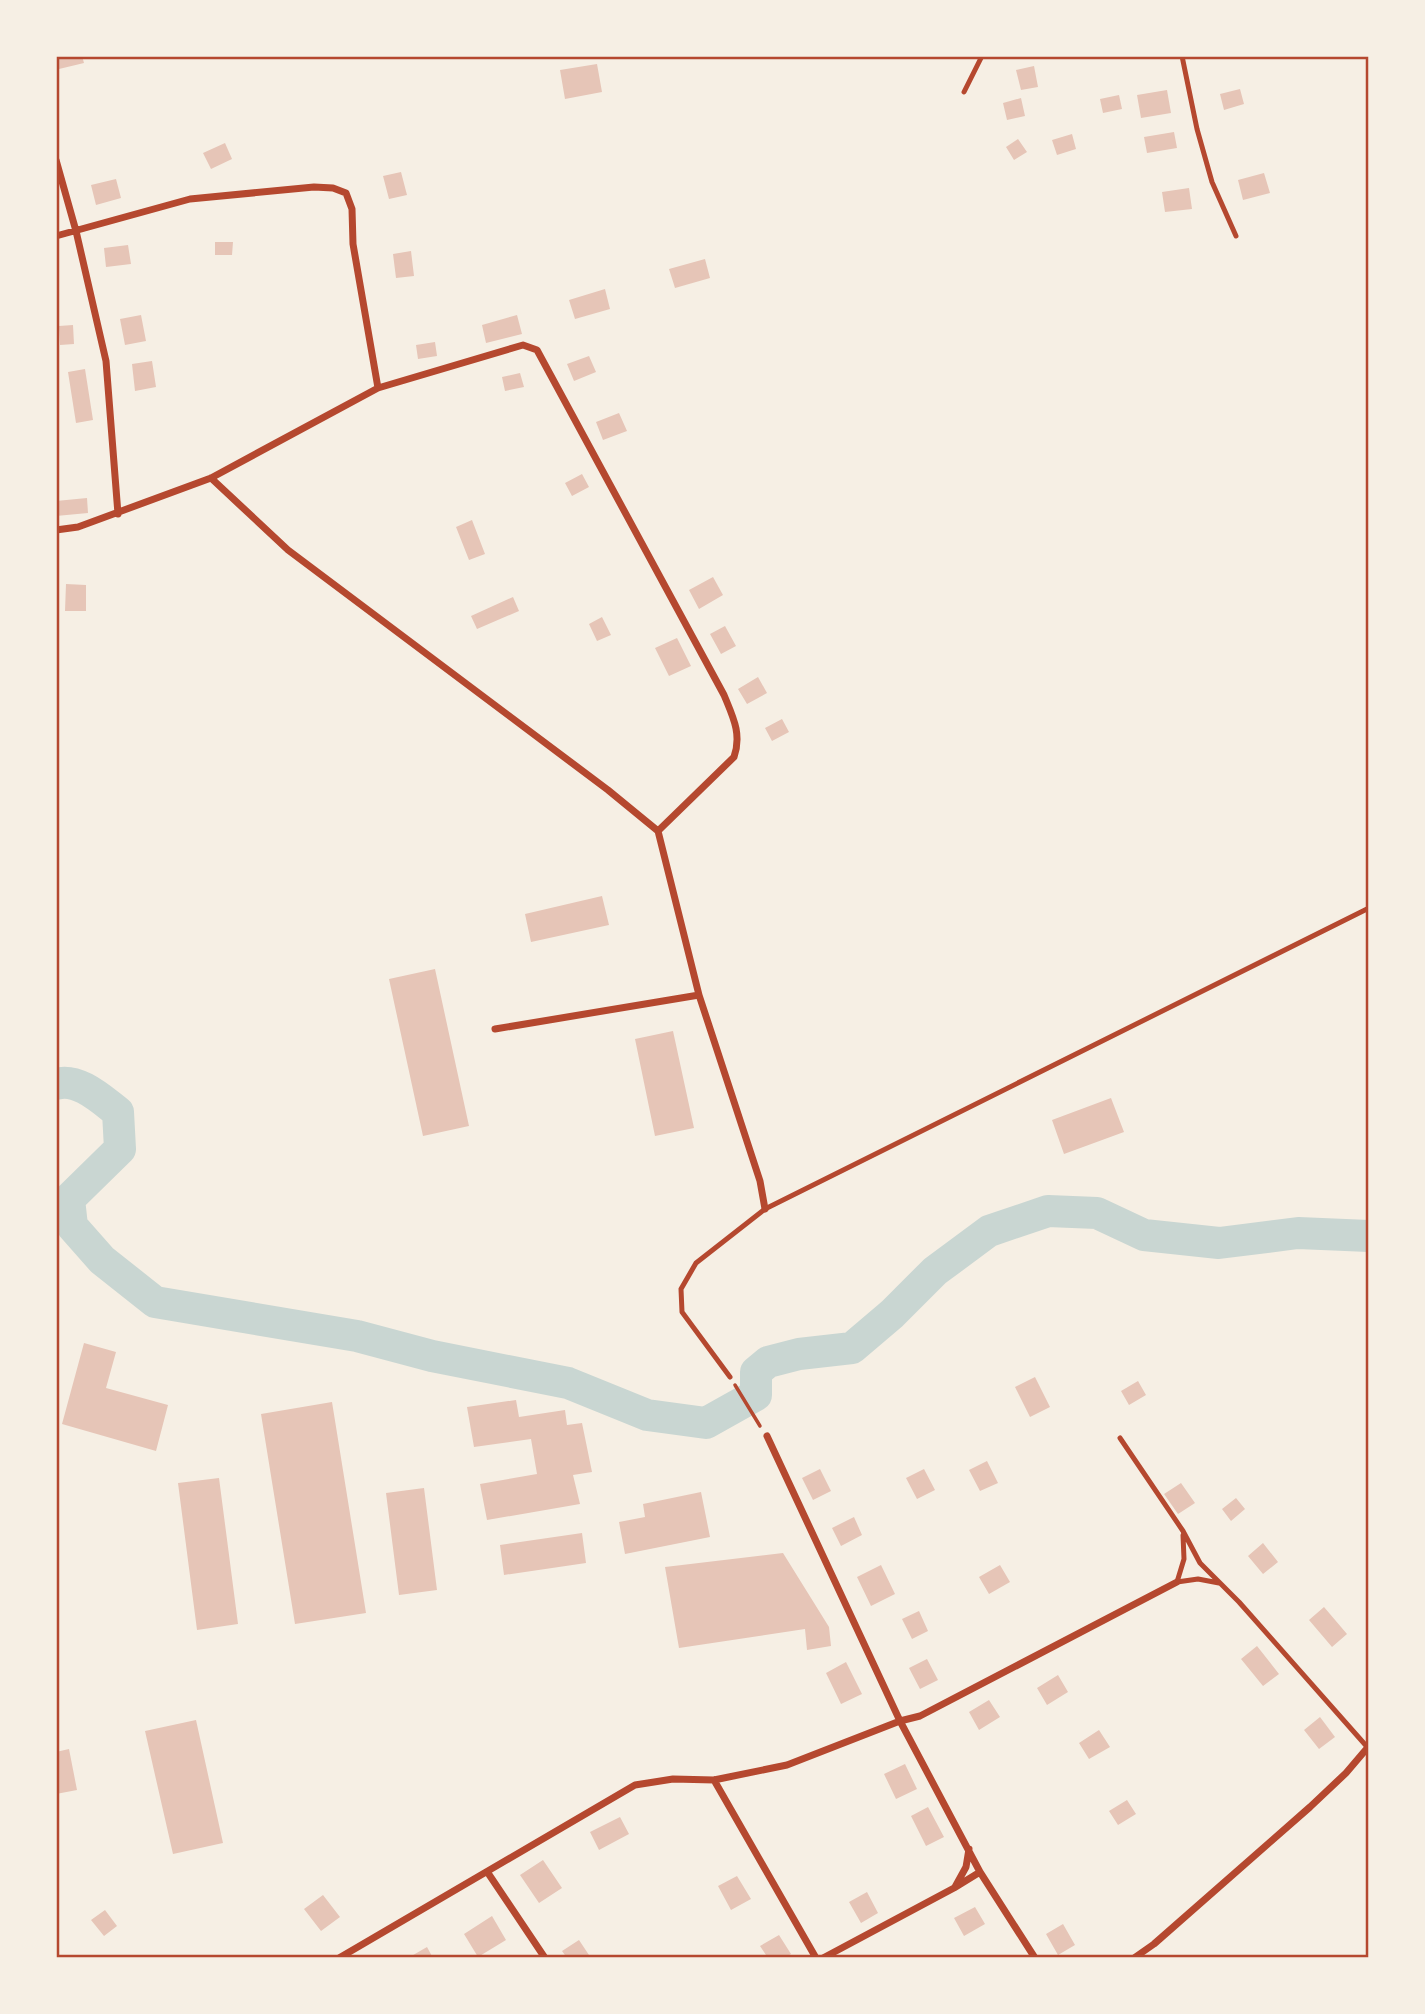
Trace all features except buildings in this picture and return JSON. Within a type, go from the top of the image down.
[{"type":"street","points":[[56,160],[76,231],[106,361],[118,514]]},
{"type":"street","points":[[56,236],[190,199],[314,187],[333,188],[346,193],[352,209],[353,244],[378,388]]},
{"type":"street","points":[[56,530],[78,527],[118,514],[211,478],[378,388],[523,345],[537,350],[724,695],[737,726],[739,743],[734,757],[658,831]]},
{"type":"street","points":[[211,478],[288,550],[608,790],[658,831],[699,995],[760,1181],[765,1209]]},
{"type":"street","points":[[495,1029],[699,995]]},
{"type":"street","points":[[767,1436],[900,1720],[980,1872],[1035,1958]]},
{"type":"street","points":[[339,1958],[635,1785],[673,1779],[714,1780],[787,1765],[900,1720],[920,1716],[1177,1582]]},
{"type":"street","points":[[1134,1958],[1154,1944],[1310,1807],[1369,1748]]},
{"type":"street","points":[[714,1780],[816,1958]]},
{"type":"street","points":[[954,1888],[966,1867],[969,1848]]},
{"type":"street","points":[[823,1958],[980,1872]]},
{"type":"street","points":[[488,1873],[545,1958]]},
{"type":"lane","points":[[964,92],[982,56]]},
{"type":"lane","points":[[1182,56],[1197,129],[1212,182],[1237,236]]},
{"type":"lane","points":[[730,1377],[682,1312],[681,1289],[695,1263],[765,1209],[1369,908]]},
{"type":"lane","points":[[1120,1438],[1183,1531],[1200,1563],[1369,1748]]},
{"type":"lane","points":[[1183,1531],[1184,1559],[1177,1582],[1198,1579],[1220,1583]]},
{"type":"path","points":[[730,1377],[767,1436]]},
{"type":"waterway","points":[[56,1084],[81,1087],[118,1112],[120,1149],[69,1199],[72,1226],[102,1260],[155,1302],[357,1336],[432,1356],[568,1383],[647,1415],[706,1423],[756,1395],[756,1372],[768,1362],[799,1354],[852,1348],[892,1314],[935,1271],[989,1231],[1048,1211],[1097,1213],[1144,1235],[1219,1243],[1298,1233],[1369,1236]]}]
